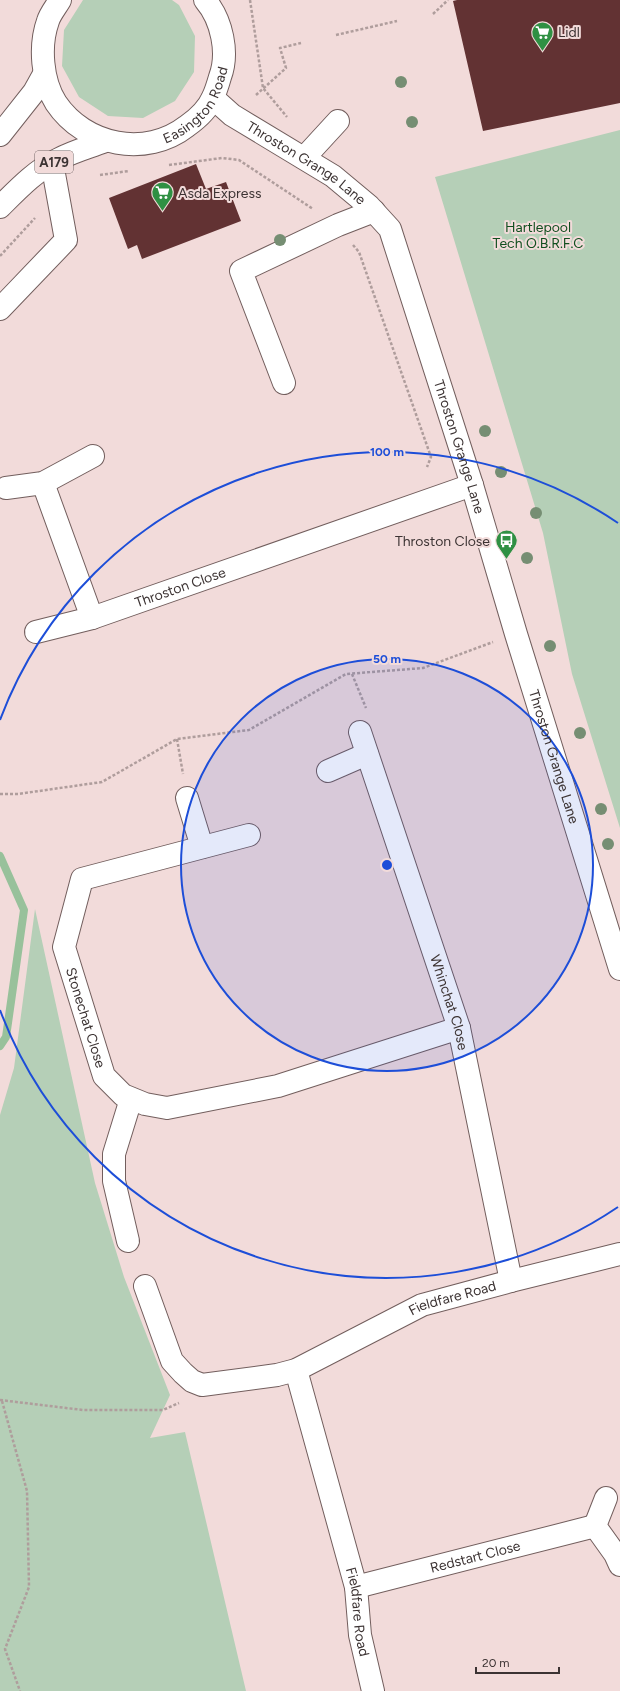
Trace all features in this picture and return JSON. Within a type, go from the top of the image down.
[{"type":"main road","name":"Easington Road","points":[[60,0],[48,21],[42,47],[44,74],[56,103],[78,126],[105,141],[129,145],[154,142],[178,134],[197,118],[212,98],[223,69],[223,38],[211,3]]},
{"type":"main road","points":[[0,135],[34,92],[44,74]]},
{"type":"main road","name":"Throston Grange Lane","points":[[212,98],[232,115],[333,176],[374,212],[390,229],[472,485],[516,634],[620,969]]},
{"type":"main road","points":[[304,158],[338,121]]},
{"type":"main road","name":"A179","points":[[0,207],[24,182],[52,163],[60,158],[105,141]]},
{"type":"main road","points":[[0,309],[66,240],[52,163]]},
{"type":"main road","points":[[284,383],[241,271],[338,225],[374,212]]},
{"type":"main road","points":[[6,488],[42,483],[93,456]]},
{"type":"main road","points":[[42,483],[92,618]]},
{"type":"main road","name":"Throston Close","points":[[36,632],[92,618],[472,485]]},
{"type":"main road","name":"Whinchat Close","points":[[360,732],[459,1028],[511,1281]]},
{"type":"main road","points":[[328,771],[367,754]]},
{"type":"main road","points":[[187,798],[202,847]]},
{"type":"main road","name":"Stonechat Close","points":[[249,835],[82,879],[64,947],[104,1076],[123,1095],[145,1104],[166,1108],[278,1086],[459,1028]]},
{"type":"main road","points":[[128,1241],[114,1181],[114,1154],[131,1099]]},
{"type":"main road","name":"Fieldfare Road","points":[[202,1385],[277,1375],[296,1370],[422,1305],[620,1254]]},
{"type":"main road","points":[[145,1286],[172,1361],[192,1381],[202,1385]]},
{"type":"main road","name":"Fieldfare Road","points":[[296,1370],[356,1587],[360,1635],[373,1691]]},
{"type":"main road","points":[[606,1498],[594,1526],[617,1559]]},
{"type":"main road","name":"Redstart Close","points":[[356,1587],[594,1526]]},
{"type":"path","points":[[250,0],[263,88],[288,119]]},
{"type":"path","points":[[433,14],[448,0]]},
{"type":"path","points":[[336,35],[397,21]]},
{"type":"path","points":[[256,95],[286,68],[280,48],[301,43]]},
{"type":"path","points":[[0,256],[39,214]]},
{"type":"path","points":[[0,794],[18,794],[102,782],[177,739],[249,730],[346,674],[423,668],[516,634]]},
{"type":"path","points":[[352,674],[366,708],[360,732]]},
{"type":"path","points":[[177,739],[187,798]]},
{"type":"path","points":[[20,1691],[5,1649],[29,1588],[27,1491],[1,1400],[83,1410],[163,1410],[176,1405],[202,1385]]},
{"type":"green space","points":[[83,0],[172,0],[179,5],[195,36],[194,72],[175,101],[143,118],[108,116],[79,97],[62,66],[64,30]]},
{"type":"green space","name":"Hartlepool Tech O.B.R.F.C","points":[[620,130],[620,828],[572,674],[543,533],[435,177]]},
{"type":"green space","points":[[35,909],[95,1183],[124,1277],[170,1395],[150,1438],[185,1432],[246,1691],[0,1691],[0,1115],[14,1068]]},
{"type":"building","name":"Lidl","points":[[620,0],[620,103],[483,131],[453,1]]},
{"type":"building","points":[[196,164],[206,189],[226,182],[241,221],[142,259],[137,245],[128,249],[109,198]]},
{"type":"waterway","points":[[0,856],[24,910],[6,1037],[0,1046]]},
{"type":"place","name":"Lidl","points":[[543,52]]},
{"type":"place","name":"Asda Express","points":[[162,212]]},
{"type":"place","name":"Throston Close","points":[[506,560]]}]
